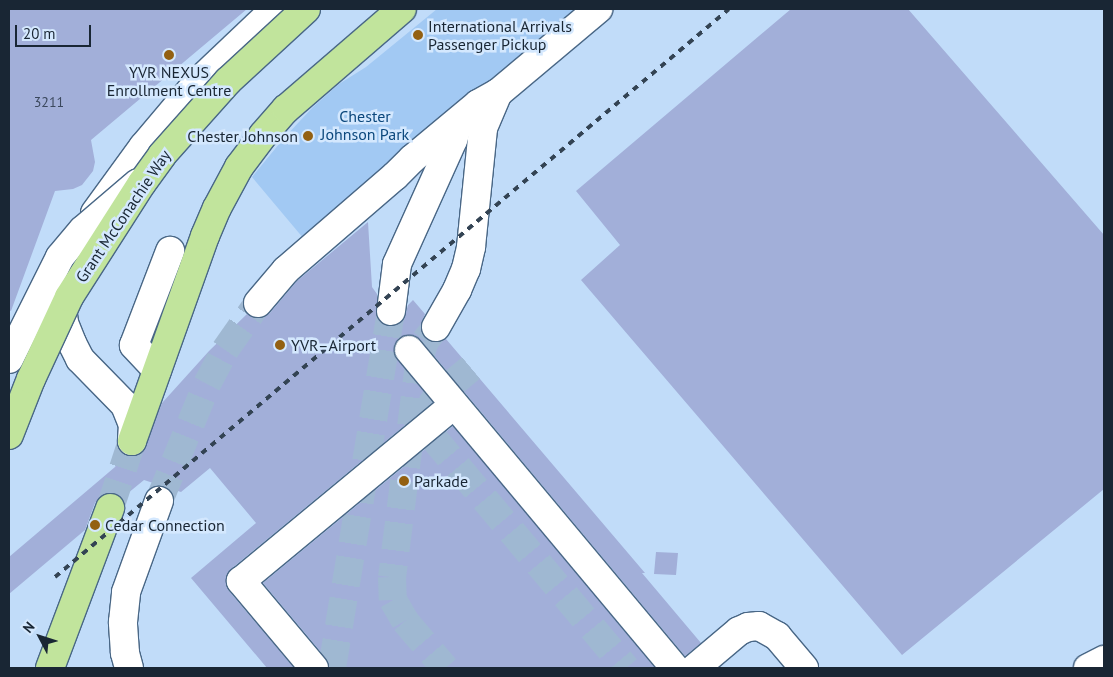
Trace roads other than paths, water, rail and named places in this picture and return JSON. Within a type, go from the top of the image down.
[{"type":"main road","name":"Grant McConachie Way","points":[[9,435],[30,379],[69,297],[121,214],[162,155],[228,81],[278,20],[306,9]]},
{"type":"main road","points":[[132,441],[217,208],[248,154],[286,109],[402,9]]},
{"type":"main road","points":[[50,668],[110,508]]},
{"type":"lane","points":[[132,441],[133,425],[125,405],[80,359],[72,343],[64,323],[61,298],[62,275],[70,254],[91,219],[143,148],[197,83],[278,20],[296,9]]},
{"type":"lane","points":[[258,303],[286,270],[317,242],[478,104],[498,93],[598,9]]},
{"type":"lane","points":[[436,326],[458,290],[466,269],[471,247],[484,128],[498,93]]},
{"type":"lane","points":[[391,311],[398,264],[453,140],[460,119]]},
{"type":"lane","points":[[9,359],[60,257],[83,230],[128,192],[162,155]]},
{"type":"lane","points":[[157,370],[134,345],[170,250]]},
{"type":"lane","points":[[408,350],[675,668]]},
{"type":"lane","points":[[314,668],[241,581],[454,405]]},
{"type":"lane","points":[[129,668],[125,653],[123,622],[126,592],[159,501]]},
{"type":"lane","points":[[703,661],[739,631],[748,627],[759,626],[777,636],[804,668]]},
{"type":"lane","points":[[1088,668],[1104,660]]},
{"type":"tunnel","points":[[159,501],[207,384],[225,350],[258,303]]},
{"type":"tunnel","points":[[332,668],[391,311]]},
{"type":"tunnel","points":[[436,327],[425,341],[420,356],[392,577],[393,600],[405,621],[445,668]]},
{"type":"tunnel","points":[[471,368],[437,396],[431,405],[426,416],[426,425],[431,435],[626,668]]},
{"type":"tunnel","points":[[110,508],[132,441]]},
{"type":"railway","points":[[55,577],[729,9]]},
{"type":"place","name":"International Arrivals Passenger Pickup","points":[[418,35]]},
{"type":"place","name":"YVR NEXUS Enrollment Centre","points":[[169,55]]},
{"type":"place","name":"Chester Johnson","points":[[308,136]]},
{"type":"place","name":"YVR–Airport","points":[[280,345]]},
{"type":"place","name":"Parkade","points":[[404,481]]},
{"type":"place","name":"Cedar Connection","points":[[95,525]]},
{"type":"park label","name":"Chester Johnson Park","points":[[365,125]]}]
